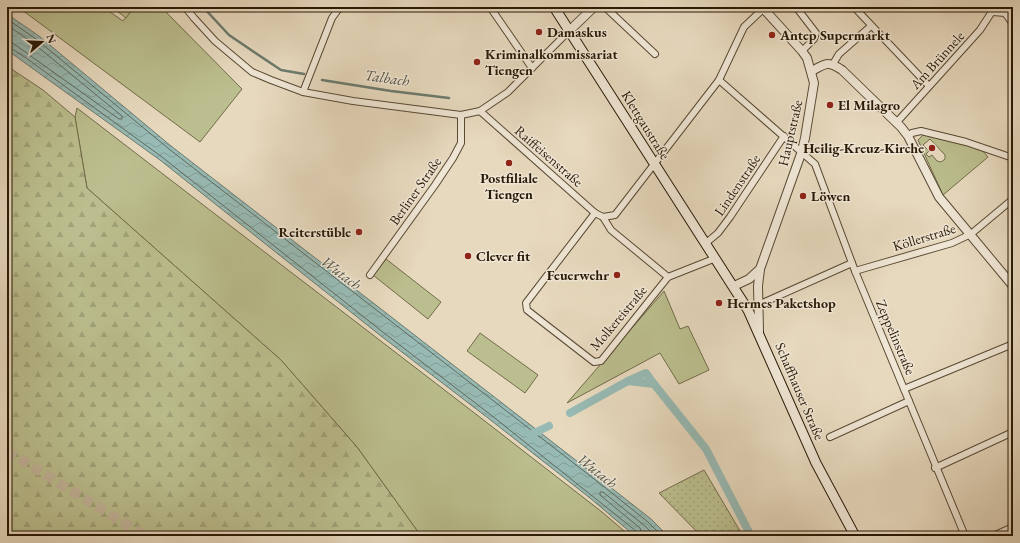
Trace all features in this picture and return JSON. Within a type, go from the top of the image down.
[{"type":"main road","name":"Klettgaustraße","points":[[554,7],[716,258]]},
{"type":"main road","name":"Schaffhauser Straße","points":[[716,258],[734,286],[759,331],[816,463],[855,536]]},
{"type":"street","points":[[185,7],[215,41],[252,72],[303,92],[353,101],[461,114],[480,112],[508,92],[594,7]]},
{"type":"street","points":[[303,92],[332,18],[340,7]]},
{"type":"street","points":[[490,7],[532,68]]},
{"type":"street","points":[[605,7],[655,54]]},
{"type":"street","points":[[796,7],[816,33],[814,39],[802,51]]},
{"type":"street","points":[[854,7],[929,86]]},
{"type":"street","points":[[716,258],[668,276],[611,230],[603,218],[615,215],[719,80],[744,27],[763,8]]},
{"type":"street","name":"Hauptstraße","points":[[759,331],[758,286],[760,269],[802,151],[814,83],[812,71],[807,58],[763,8]]},
{"type":"street","name":"Am Brünnele","points":[[897,122],[980,30],[994,9],[1005,13],[1013,24]]},
{"type":"street","points":[[833,64],[839,54],[871,26]]},
{"type":"street","points":[[812,71],[824,64],[833,64],[842,70],[897,122],[908,136],[940,197],[1013,286]]},
{"type":"street","name":"Zeppelinstraße","points":[[719,80],[802,151],[815,164],[855,271],[964,536]]},
{"type":"street","name":"Raiffeisenstraße","points":[[480,112],[595,213],[603,218]]},
{"type":"street","name":"Berliner Straße","points":[[370,275],[453,158],[461,143],[461,114]]},
{"type":"street","points":[[908,136],[912,133],[921,131],[966,142],[1013,158]]},
{"type":"street","name":"Lindenstraße","points":[[706,243],[718,233],[730,217],[784,136]]},
{"type":"street","name":"Köllerstraße","points":[[855,271],[952,243],[971,234],[1013,199]]},
{"type":"street","name":"Molkereistraße","points":[[595,213],[526,303],[527,310],[594,362],[601,361],[668,276]]},
{"type":"street","points":[[758,305],[852,263]]},
{"type":"street","points":[[734,286],[749,279],[760,269]]},
{"type":"street","points":[[904,389],[1013,344]]},
{"type":"street","points":[[830,437],[909,401]]},
{"type":"street","points":[[935,468],[1013,432]]},
{"type":"street","points":[[993,536],[1013,527]]},
{"type":"green space","points":[[18,7],[103,7],[123,21],[134,7],[161,7],[242,89],[200,142]]},
{"type":"green space","points":[[112,7],[134,7],[126,18]]},
{"type":"green space","points":[[7,66],[43,90],[75,117],[87,188],[281,360],[357,447],[421,536],[7,536]]},
{"type":"green space","points":[[77,108],[537,461],[630,536],[421,536],[357,447],[281,360],[87,188],[75,117]]},
{"type":"green space","points":[[924,134],[981,149],[988,157],[943,195],[918,140]],"holes":[[[930,139],[945,155],[945,159],[941,162],[937,161],[932,155],[929,157],[926,154],[929,151],[923,145]]]},
{"type":"green space","points":[[386,259],[441,302],[428,319],[373,275]]},
{"type":"green space","points":[[664,291],[680,329],[688,326],[709,370],[679,384],[660,353],[567,403]]},
{"type":"green space","points":[[480,333],[538,375],[525,393],[467,351]]},
{"type":"green space","points":[[704,470],[743,536],[701,536],[659,493]]},
{"type":"water","points":[[7,14],[39,36],[171,146],[651,519],[668,536],[635,536],[590,498],[381,336],[160,160],[7,50]]},
{"type":"waterway","name":"Talbach","points":[[203,7],[229,35],[281,70],[304,74]]},
{"type":"waterway","name":"Talbach","points":[[322,80],[391,91],[449,98]]},
{"type":"waterway","points":[[628,381],[646,373],[654,384]]},
{"type":"waterway","points":[[570,413],[628,381],[654,384],[706,449],[751,536]]},
{"type":"waterway","points":[[530,435],[549,426]]},
{"type":"tunnel","points":[[7,451],[145,536]]},
{"type":"place","name":"Damaskus","points":[[539,32]]},
{"type":"place","name":"Antep Supermarkt","points":[[772,35]]},
{"type":"place","name":"Kriminalkommissariat Tiengen","points":[[477,62]]},
{"type":"place","name":"El Milagro","points":[[830,105]]},
{"type":"place","name":"Heilig-Kreuz-Kirche","points":[[932,148]]},
{"type":"place","name":"Postfiliale Tiengen","points":[[509,163]]},
{"type":"place","name":"Löwen","points":[[803,196]]},
{"type":"place","name":"Reiterstüble","points":[[359,232]]},
{"type":"place","name":"Clever fit","points":[[468,256]]},
{"type":"place","name":"Feuerwehr","points":[[617,275]]},
{"type":"place","name":"Hermes Paketshop","points":[[719,303]]},
{"type":"water label","name":"Wutach","points":[[341,273]]},
{"type":"water label","name":"Wutach","points":[[597,471]]}]
